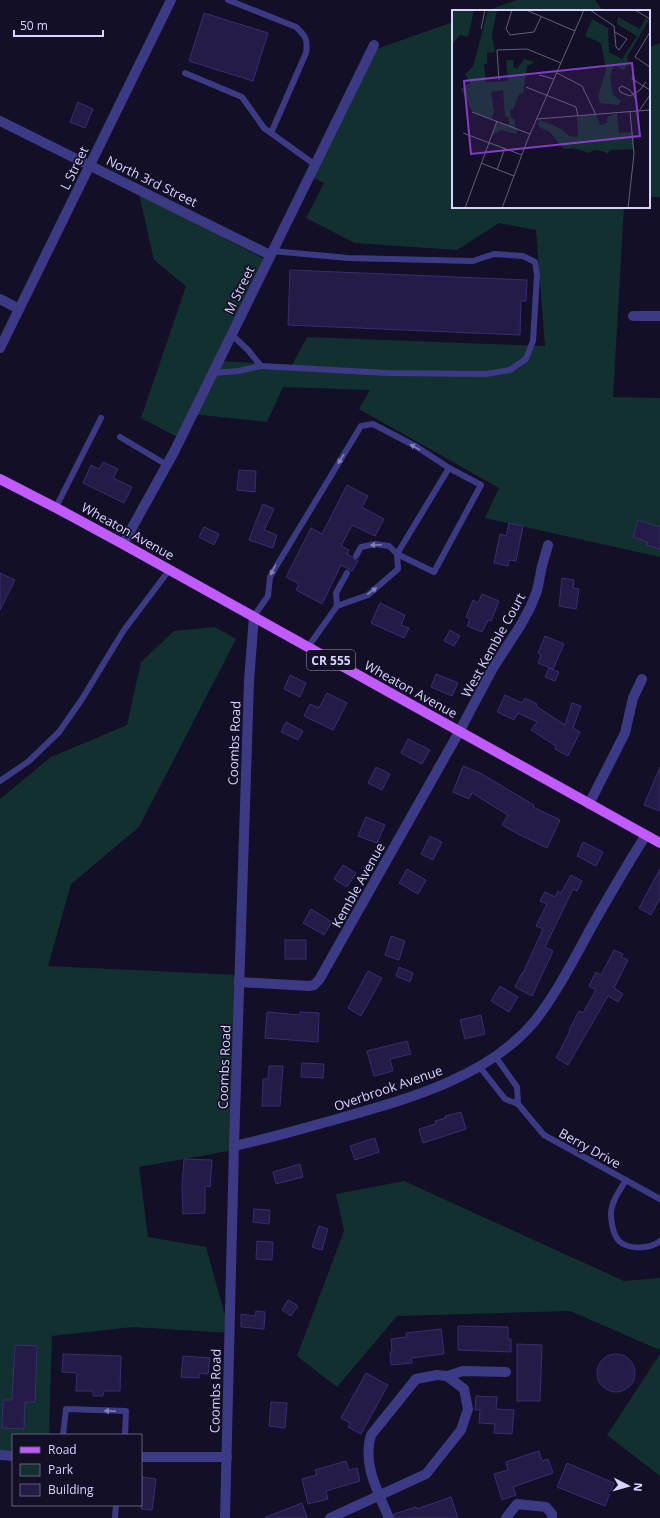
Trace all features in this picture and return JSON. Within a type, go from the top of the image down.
[{"type":"main road","name":"Wheaton Avenue","points":[[0,479],[124,544],[660,843]]},
{"type":"street","name":"L Street","points":[[0,348],[171,0]]},
{"type":"street","name":"M Street","points":[[124,544],[167,465],[272,253],[314,164],[374,45]]},
{"type":"street","name":"North 3rd Street","points":[[0,121],[272,253]]},
{"type":"street","points":[[0,300],[19,309]]},
{"type":"street","points":[[633,316],[660,316]]},
{"type":"street","name":"West Kemble Court","points":[[459,732],[493,668],[530,608],[537,591],[548,545]]},
{"type":"street","name":"Coombs Road","points":[[225,1518],[239,982],[249,681],[254,616]]},
{"type":"street","points":[[589,804],[625,732],[633,698],[642,679]]},
{"type":"street","name":"Kemble Avenue","points":[[239,982],[309,986],[314,985],[319,980],[459,732]]},
{"type":"street","name":"Overbrook Avenue","points":[[234,1146],[296,1131],[427,1091],[479,1066],[495,1056],[521,1036],[561,984],[593,925],[646,835]]},
{"type":"street","points":[[389,1518],[368,1466],[368,1445],[371,1435],[416,1379],[437,1375],[447,1376],[463,1371],[506,1372]]},
{"type":"street","points":[[330,1518],[426,1474],[461,1430],[468,1409],[464,1389],[447,1376]]},
{"type":"street","points":[[0,1455],[12,1456]]},
{"type":"street","points":[[142,1457],[227,1457]]},
{"type":"street","points":[[506,1518],[517,1504],[546,1507],[552,1514],[552,1518]]},
{"type":"lane","points":[[228,0],[296,27],[303,34],[307,43],[306,53],[271,133]]},
{"type":"lane","points":[[185,73],[242,97],[264,128],[314,164]]},
{"type":"lane","points":[[213,373],[238,371],[261,366],[387,373],[486,374],[510,370],[526,359],[533,341],[537,274],[534,262],[523,256],[494,254],[473,261],[348,258],[272,253]]},
{"type":"lane","points":[[231,334],[248,350],[261,366]]},
{"type":"lane","points":[[56,507],[101,418]]},
{"type":"lane","points":[[254,616],[268,596],[270,577],[276,564],[361,426],[373,424],[417,447],[448,468],[481,485],[434,572],[397,554],[389,546],[375,544],[361,547],[356,556]]},
{"type":"lane","points":[[120,437],[167,465]]},
{"type":"lane","points":[[308,647],[337,606],[368,595],[398,569],[397,554],[448,468]]},
{"type":"lane","points":[[0,781],[30,762],[59,732],[82,699],[124,630],[170,570]]},
{"type":"lane","points":[[337,606],[336,593],[347,573]]},
{"type":"lane","points":[[495,1056],[517,1087],[518,1104]]},
{"type":"lane","name":"Berry Drive","points":[[479,1066],[505,1099],[518,1104],[544,1135],[660,1199]]},
{"type":"lane","points":[[626,1180],[616,1196],[611,1213],[614,1230],[619,1241],[632,1247],[643,1247],[657,1244],[660,1241]]},
{"type":"lane","points":[[63,1434],[66,1409],[126,1411],[125,1434]]},
{"type":"lane","points":[[115,1518],[116,1506]]},
{"type":"green space","points":[[517,0],[595,0],[602,10],[489,10]]},
{"type":"green space","points":[[452,22],[452,208],[624,208],[613,397],[660,398],[660,557],[485,518],[499,488],[359,409],[370,390],[283,387],[267,422],[192,414],[179,438],[141,418],[186,286],[154,260],[139,194],[268,261],[219,361],[292,365],[307,337],[545,346],[536,230],[499,223],[457,250],[355,243],[306,218],[324,183],[310,176],[368,52]]},
{"type":"green space","points":[[660,43],[660,197],[650,197],[650,47]]},
{"type":"green space","points":[[215,627],[236,639],[139,827],[71,884],[48,966],[238,975],[234,1150],[139,1167],[148,1237],[206,1247],[230,1333],[133,1327],[52,1336],[49,1434],[12,1434],[12,1456],[0,1456],[0,799],[51,757],[127,725],[141,662],[174,631]]},
{"type":"green space","points":[[404,1181],[624,1281],[660,1278],[660,1350],[570,1311],[397,1316],[337,1387],[297,1356],[344,1231],[336,1194]]},
{"type":"green space","points":[[660,1354],[660,1476],[607,1435]]},
{"type":"building","points":[[204,13],[268,33],[253,81],[189,61]]},
{"type":"building","points":[[78,102],[93,109],[85,128],[70,122]]},
{"type":"building","points":[[290,270],[527,280],[526,301],[521,301],[520,335],[288,325]]},
{"type":"building","points":[[103,462],[118,469],[113,478],[132,487],[124,503],[83,483],[91,465],[99,469]]},
{"type":"building","points":[[239,470],[256,471],[255,492],[237,490]]},
{"type":"building","points":[[347,485],[368,496],[362,507],[384,519],[375,536],[352,525],[341,546],[349,550],[347,554],[358,561],[352,571],[341,565],[322,604],[296,590],[299,584],[286,577],[311,528],[322,534]]},
{"type":"building","points":[[263,504],[274,509],[264,530],[277,535],[273,548],[249,540]]},
{"type":"building","points":[[638,520],[660,527],[660,549],[647,545],[648,542],[633,537]]},
{"type":"building","points":[[509,523],[523,526],[516,561],[509,560],[508,566],[494,563],[500,534],[506,536]]},
{"type":"building","points":[[204,527],[219,534],[214,545],[199,537]]},
{"type":"building","points":[[0,573],[15,580],[0,610]]},
{"type":"building","points":[[562,578],[574,580],[573,588],[579,589],[576,609],[559,606]]},
{"type":"building","points":[[482,594],[499,601],[491,621],[488,620],[482,632],[467,626],[470,619],[466,617],[473,600],[478,603]]},
{"type":"building","points":[[380,603],[405,615],[401,625],[409,628],[404,638],[371,623]]},
{"type":"building","points":[[450,630],[460,636],[454,646],[444,641]]},
{"type":"building","points":[[545,636],[564,644],[553,669],[538,663],[541,655],[538,653]]},
{"type":"building","points":[[549,668],[559,672],[555,681],[545,677]]},
{"type":"building","points":[[436,674],[458,683],[452,696],[431,687]]},
{"type":"building","points":[[290,675],[306,683],[300,697],[284,689]]},
{"type":"building","points":[[327,693],[347,703],[333,730],[304,716],[310,704],[319,708]]},
{"type":"building","points":[[505,695],[522,703],[525,698],[537,704],[536,706],[565,725],[572,703],[581,706],[573,728],[580,732],[568,756],[555,749],[556,746],[531,730],[537,722],[518,713],[514,720],[497,712]]},
{"type":"building","points":[[286,722],[303,731],[298,740],[281,732]]},
{"type":"building","points":[[408,739],[430,750],[422,764],[401,753]]},
{"type":"building","points":[[463,766],[480,773],[534,805],[533,807],[560,820],[547,848],[502,825],[508,815],[472,793],[469,799],[453,792]]},
{"type":"building","points":[[376,767],[390,774],[382,790],[368,783]]},
{"type":"building","points":[[660,767],[660,811],[644,805]]},
{"type":"building","points":[[366,817],[385,825],[377,843],[358,836]]},
{"type":"building","points":[[430,836],[442,842],[433,860],[421,854]]},
{"type":"building","points":[[583,842],[603,852],[596,866],[577,856]]},
{"type":"building","points":[[343,865],[356,873],[347,887],[334,879]]},
{"type":"building","points":[[407,869],[426,880],[418,894],[399,883]]},
{"type":"building","points":[[660,869],[660,898],[651,915],[639,908]]},
{"type":"building","points":[[571,875],[582,881],[577,891],[573,889],[545,947],[553,951],[532,996],[515,987],[543,929],[536,926],[547,904],[540,901],[545,892],[555,897],[558,891],[561,893]]},
{"type":"building","points":[[311,909],[332,922],[324,935],[303,923]]},
{"type":"building","points":[[391,936],[405,941],[399,960],[385,955]]},
{"type":"building","points":[[285,940],[306,940],[306,959],[285,959]]},
{"type":"building","points":[[614,950],[623,954],[621,957],[628,960],[614,988],[623,994],[618,1002],[608,996],[568,1065],[556,1058],[579,1011],[583,1013],[596,990],[589,986],[596,972],[601,975]]},
{"type":"building","points":[[399,967],[413,973],[410,982],[396,976]]},
{"type":"building","points":[[368,971],[382,978],[361,1016],[348,1008]]},
{"type":"building","points":[[500,986],[518,997],[509,1012],[491,1001]]},
{"type":"building","points":[[267,1012],[300,1015],[300,1012],[319,1013],[318,1042],[265,1038]]},
{"type":"building","points":[[481,1015],[485,1034],[465,1039],[460,1020]]},
{"type":"building","points":[[407,1041],[411,1054],[390,1059],[393,1071],[374,1076],[367,1051]]},
{"type":"building","points":[[302,1063],[324,1064],[323,1078],[301,1077]]},
{"type":"building","points":[[269,1066],[283,1066],[280,1106],[262,1106],[263,1079],[268,1079]]},
{"type":"building","points":[[461,1112],[466,1129],[423,1143],[419,1129],[436,1124],[435,1121],[446,1118],[445,1116]]},
{"type":"building","points":[[375,1138],[379,1152],[355,1160],[350,1146]]},
{"type":"building","points":[[184,1159],[212,1160],[210,1187],[205,1186],[205,1213],[183,1214],[182,1185]]},
{"type":"building","points":[[300,1164],[303,1177],[276,1184],[273,1172]]},
{"type":"building","points":[[254,1209],[270,1210],[269,1224],[253,1222]]},
{"type":"building","points":[[319,1226],[328,1229],[322,1250],[312,1247]]},
{"type":"building","points":[[257,1241],[273,1242],[272,1260],[256,1259]]},
{"type":"building","points":[[288,1300],[298,1306],[291,1316],[282,1310]]},
{"type":"building","points":[[256,1311],[265,1312],[264,1329],[241,1327],[241,1314],[255,1316]]},
{"type":"building","points":[[458,1326],[508,1327],[508,1339],[511,1339],[511,1352],[458,1350]]},
{"type":"building","points":[[441,1329],[444,1354],[411,1358],[412,1363],[391,1365],[391,1339],[407,1337],[406,1333]]},
{"type":"building","points":[[517,1344],[542,1345],[540,1401],[517,1401]]},
{"type":"building","points":[[15,1345],[37,1346],[35,1402],[25,1402],[24,1429],[2,1428],[3,1400],[12,1400]]},
{"type":"building","points":[[63,1354],[121,1356],[120,1391],[104,1391],[103,1396],[93,1396],[93,1391],[76,1391],[77,1373],[62,1372]]},
{"type":"building","points":[[616,1354],[629,1360],[635,1373],[629,1386],[616,1392],[603,1386],[597,1373],[603,1360]]},
{"type":"building","points":[[183,1356],[210,1358],[208,1374],[199,1373],[199,1378],[181,1377]]},
{"type":"building","points":[[366,1373],[388,1385],[361,1434],[348,1427],[350,1423],[341,1418]]},
{"type":"building","points":[[476,1396],[497,1397],[496,1409],[514,1410],[512,1434],[494,1433],[495,1424],[479,1423],[480,1410],[475,1410]]},
{"type":"building","points":[[271,1402],[287,1403],[285,1428],[269,1426]]},
{"type":"building","points":[[539,1451],[542,1461],[548,1459],[553,1473],[513,1487],[516,1495],[502,1500],[494,1474],[508,1470],[506,1462]]},
{"type":"building","points":[[346,1461],[349,1470],[357,1468],[360,1481],[326,1491],[328,1499],[308,1504],[302,1479],[317,1475],[315,1470]]},
{"type":"building","points":[[567,1463],[614,1483],[605,1506],[557,1487]]},
{"type":"building","points":[[142,1477],[156,1479],[152,1510],[141,1509]]},
{"type":"building","points":[[451,1497],[458,1518],[395,1518],[394,1514],[416,1507],[417,1509]]},
{"type":"building","points":[[302,1503],[307,1518],[266,1518],[266,1517]]}]
